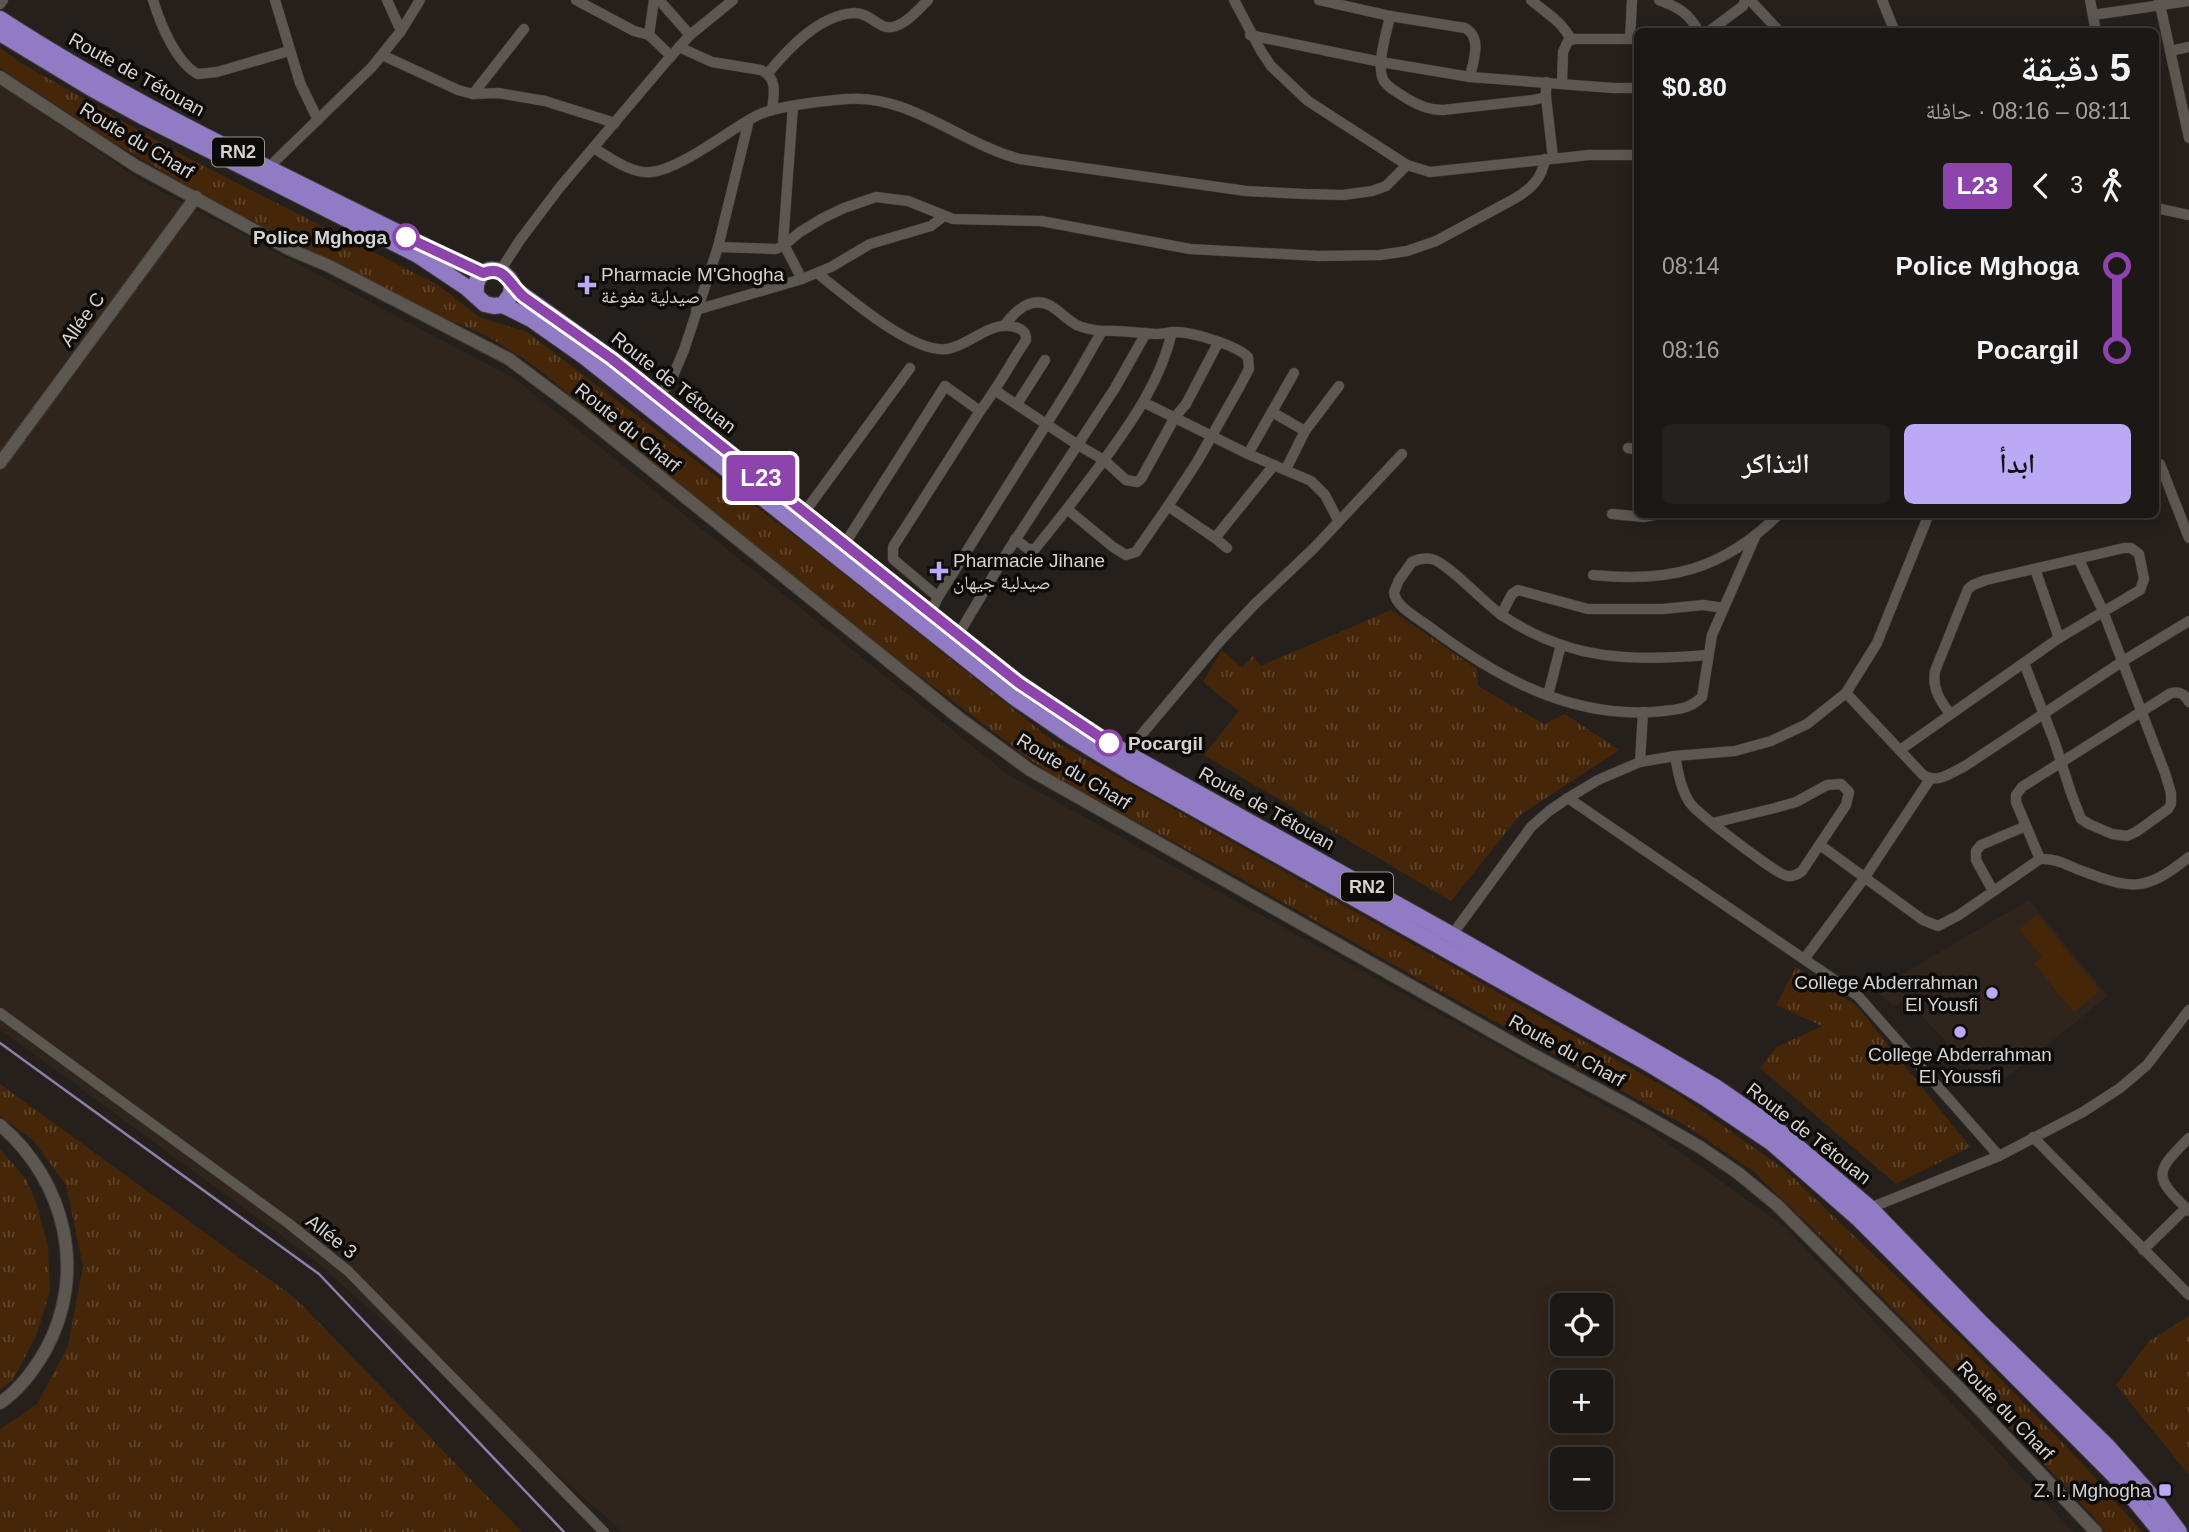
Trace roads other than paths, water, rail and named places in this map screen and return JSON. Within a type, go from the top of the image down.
[{"type":"highway","name":"Route de Tétouan","points":[[0,19],[131,97],[483,273]]},
{"type":"highway","name":"Route de Tétouan","points":[[0,33],[142,116],[418,255],[476,294]]},
{"type":"highway","points":[[476,294],[475,286],[483,273],[500,271]]},
{"type":"highway","name":"RN2","points":[[500,271],[510,279],[513,288]]},
{"type":"highway","name":"Route de Tétouan","points":[[513,288],[612,359],[930,614],[1028,689],[1126,753],[1452,935],[1717,1088],[1779,1131],[1870,1208],[1981,1323],[2108,1447],[2156,1501],[2179,1532]]},
{"type":"highway","points":[[503,305],[513,288]]},
{"type":"highway","name":"RN2","points":[[476,294],[481,301],[489,305],[503,305]]},
{"type":"highway","name":"Route de Tétouan","points":[[503,305],[531,319],[585,357],[1003,688],[1071,736],[1646,1062],[1770,1142],[1859,1219],[2114,1475],[2161,1532]]},
{"type":"street","points":[[0,4],[3,0]]},
{"type":"street","points":[[153,0],[167,36],[183,62],[198,74],[217,72],[289,51]]},
{"type":"street","points":[[275,0],[305,97],[318,120]]},
{"type":"street","points":[[387,0],[401,31]]},
{"type":"street","points":[[269,167],[372,67],[401,31],[420,0]]},
{"type":"street","points":[[576,0],[635,31],[649,35],[675,52],[712,62],[761,70],[768,74],[774,84],[772,110]]},
{"type":"street","points":[[649,35],[657,0]]},
{"type":"street","points":[[657,0],[690,35]]},
{"type":"street","points":[[500,271],[530,226],[675,52],[690,35],[733,0]]},
{"type":"street","points":[[768,74],[794,44],[811,30],[836,18],[853,13],[863,14],[882,25],[892,27],[904,21],[928,0]]},
{"type":"street","points":[[1234,0],[1250,35],[1271,66],[1308,101],[1407,165],[1430,172],[1589,155],[1634,155]]},
{"type":"street","points":[[1319,0],[1390,16],[1465,28],[1473,35],[1475,48],[1470,77]]},
{"type":"street","points":[[1531,0],[1565,28],[1571,40]]},
{"type":"street","points":[[1562,84],[1563,52],[1568,41],[1634,39],[1632,0]]},
{"type":"street","points":[[1659,0],[1677,6],[1688,14],[1697,28]]},
{"type":"street","points":[[1713,28],[1748,0],[1776,28]]},
{"type":"street","points":[[1882,0],[1893,28]]},
{"type":"street","points":[[2090,0],[2095,28]]},
{"type":"street","points":[[2093,15],[2159,3],[2189,1]]},
{"type":"street","points":[[2159,3],[2189,138]]},
{"type":"street","points":[[1390,16],[1381,74],[1390,88],[1419,105],[1432,110],[1471,108],[1546,97]]},
{"type":"street","points":[[473,94],[524,29]]},
{"type":"street","points":[[1250,35],[1470,77],[1634,88]]},
{"type":"street","points":[[2170,51],[2189,47]]},
{"type":"street","points":[[382,55],[449,87],[473,94],[498,93],[545,101],[615,122]]},
{"type":"street","name":"Route du Charf","points":[[0,78],[136,166],[289,249],[329,266],[462,333],[521,367],[959,718],[1030,770],[1528,1052],[1629,1106],[1700,1147],[1738,1173],[1777,1205],[1987,1417],[2096,1532]]},
{"type":"street","points":[[718,247],[776,249],[823,218],[876,197],[908,201],[944,216],[965,220],[1021,219],[1051,222],[1164,245],[1215,252],[1320,256],[1380,255],[1407,251],[1436,241],[1514,199],[1541,176],[1549,159],[1546,82]]},
{"type":"street","points":[[593,148],[632,169],[660,171],[772,110],[867,98],[879,99],[918,114],[998,153],[1020,159],[1247,191],[1343,195],[1372,191],[1386,186],[1407,165]]},
{"type":"street","points":[[793,106],[783,246],[802,279]]},
{"type":"street","points":[[659,397],[679,363],[718,247],[750,120]]},
{"type":"street","name":"Allée C","points":[[0,463],[195,197]]},
{"type":"street","points":[[2159,209],[2189,215]]},
{"type":"street","points":[[696,310],[802,279],[831,267],[870,244],[931,226],[944,216]]},
{"type":"street","points":[[817,273],[897,332],[924,346],[946,349],[989,329],[1004,326],[1024,331],[1027,335],[996,391],[980,411],[892,551],[893,559],[938,597]]},
{"type":"street","points":[[1004,326],[1017,309],[1033,303],[1043,303],[1052,306],[1077,326],[1101,331],[1195,335],[1246,354],[1250,366],[1219,424],[1197,462],[1136,552],[1126,555],[1113,547],[1067,509]]},
{"type":"street","points":[[930,614],[1101,331]]},
{"type":"street","points":[[1015,539],[1028,549],[1035,549],[1067,509],[1143,402],[1161,370],[1172,332]]},
{"type":"street","points":[[958,635],[1015,539],[1115,388],[1146,333]]},
{"type":"street","points":[[996,391],[1104,460],[1126,480],[1137,482],[1147,472],[1218,343]]},
{"type":"street","points":[[1017,404],[1045,360]]},
{"type":"street","points":[[804,513],[911,368]]},
{"type":"street","points":[[1248,454],[1294,373]]},
{"type":"street","points":[[844,545],[945,386],[980,411]]},
{"type":"street","points":[[1286,469],[1305,430],[1339,386]]},
{"type":"street","points":[[1143,402],[1248,454],[1311,481],[1330,503],[1338,520]]},
{"type":"street","points":[[1272,412],[1305,430]]},
{"type":"street","points":[[1126,753],[1177,689],[1221,640],[1314,548],[1402,454]]},
{"type":"street","points":[[2160,464],[2189,538]]},
{"type":"street","points":[[1215,538],[1274,465]]},
{"type":"street","points":[[1168,506],[1227,548]]},
{"type":"street","points":[[1612,514],[1634,515]]},
{"type":"street","points":[[1593,575],[1625,579],[1683,572],[1726,556],[1755,537],[1775,518]]},
{"type":"street","points":[[1452,935],[1531,827],[1568,798],[1598,780],[1640,762],[1735,751],[1771,741],[1807,724],[1846,693],[1877,643],[1927,518]]},
{"type":"street","points":[[1708,655],[1620,658],[1593,655],[1561,645],[1525,630],[1501,615],[1449,570],[1432,559],[1412,562],[1394,592],[1395,599],[1401,605],[1479,662],[1522,686],[1583,706],[1643,712],[1677,710],[1688,708],[1702,696],[1712,635],[1755,537]]},
{"type":"street","points":[[1900,750],[2059,638],[2140,590],[2144,571],[2139,554],[2131,548],[2124,548],[1986,580],[1968,589],[1933,681],[1950,714]]},
{"type":"street","points":[[2024,663],[2081,819],[2099,829],[2121,835],[2148,826],[2168,809],[2172,798],[2165,773],[2103,611],[2079,559]]},
{"type":"street","points":[[2035,569],[2059,638]]},
{"type":"street","points":[[1501,615],[1512,594],[1518,590],[1588,609],[1663,609],[1703,605],[1724,608]]},
{"type":"street","points":[[1846,693],[1923,775],[1930,779],[1940,778],[1965,766],[2123,661],[2189,621]]},
{"type":"street","points":[[1548,695],[1561,645]]},
{"type":"street","points":[[2040,859],[2016,802],[2018,792],[2033,779],[2171,693],[2180,692],[2189,702]]},
{"type":"street","points":[[1640,762],[1643,712]]},
{"type":"street","points":[[1675,756],[1684,792],[1691,804],[1713,823],[1786,876],[1797,875],[1802,871],[1849,798],[1849,792],[1841,784],[1828,785],[1796,802],[1713,823]]},
{"type":"street","points":[[1805,958],[1865,877],[1930,779]]},
{"type":"street","points":[[1568,798],[1858,996],[1999,1156]]},
{"type":"street","points":[[1993,891],[1976,860],[1976,851],[1981,845],[2026,826]]},
{"type":"street","points":[[1820,845],[1932,925],[1938,926],[1947,923],[2040,859],[2056,860],[2130,886],[2156,881],[2189,857]]},
{"type":"street","points":[[1870,1208],[1999,1156],[2082,1112],[2120,1088],[2147,1065],[2189,1010]]},
{"type":"street","name":"Allée 3","points":[[0,1013],[276,1215],[348,1271],[604,1532]]},
{"type":"street","points":[[0,1125],[18,1140],[49,1185],[60,1213],[67,1245],[68,1278],[63,1309],[54,1335],[26,1379],[0,1403]]},
{"type":"street","points":[[2033,1137],[2189,1295]]},
{"type":"street","points":[[2143,1250],[2188,1209],[2162,1182],[2161,1175],[2165,1164],[2189,1138]]},
{"type":"waterway","points":[[0,1043],[319,1274],[564,1532]]},
{"type":"place","name":"Police Mghoga","points":[[406,237]]},
{"type":"place","name":"Pharmacie M'Ghogha صيدلية مغوغة","points":[[587,285]]},
{"type":"place","name":"Pharmacie Jihane صيدلية جيهان","points":[[939,571]]},
{"type":"place","name":"Pocargil","points":[[1109,743]]},
{"type":"place","name":"College Abderrahman El Yousfi","points":[[1992,993]]},
{"type":"place","name":"College Abderrahman El Youssfi","points":[[1960,1032]]},
{"type":"place","name":"Z. I. Mghogha","points":[[2165,1490]]}]
